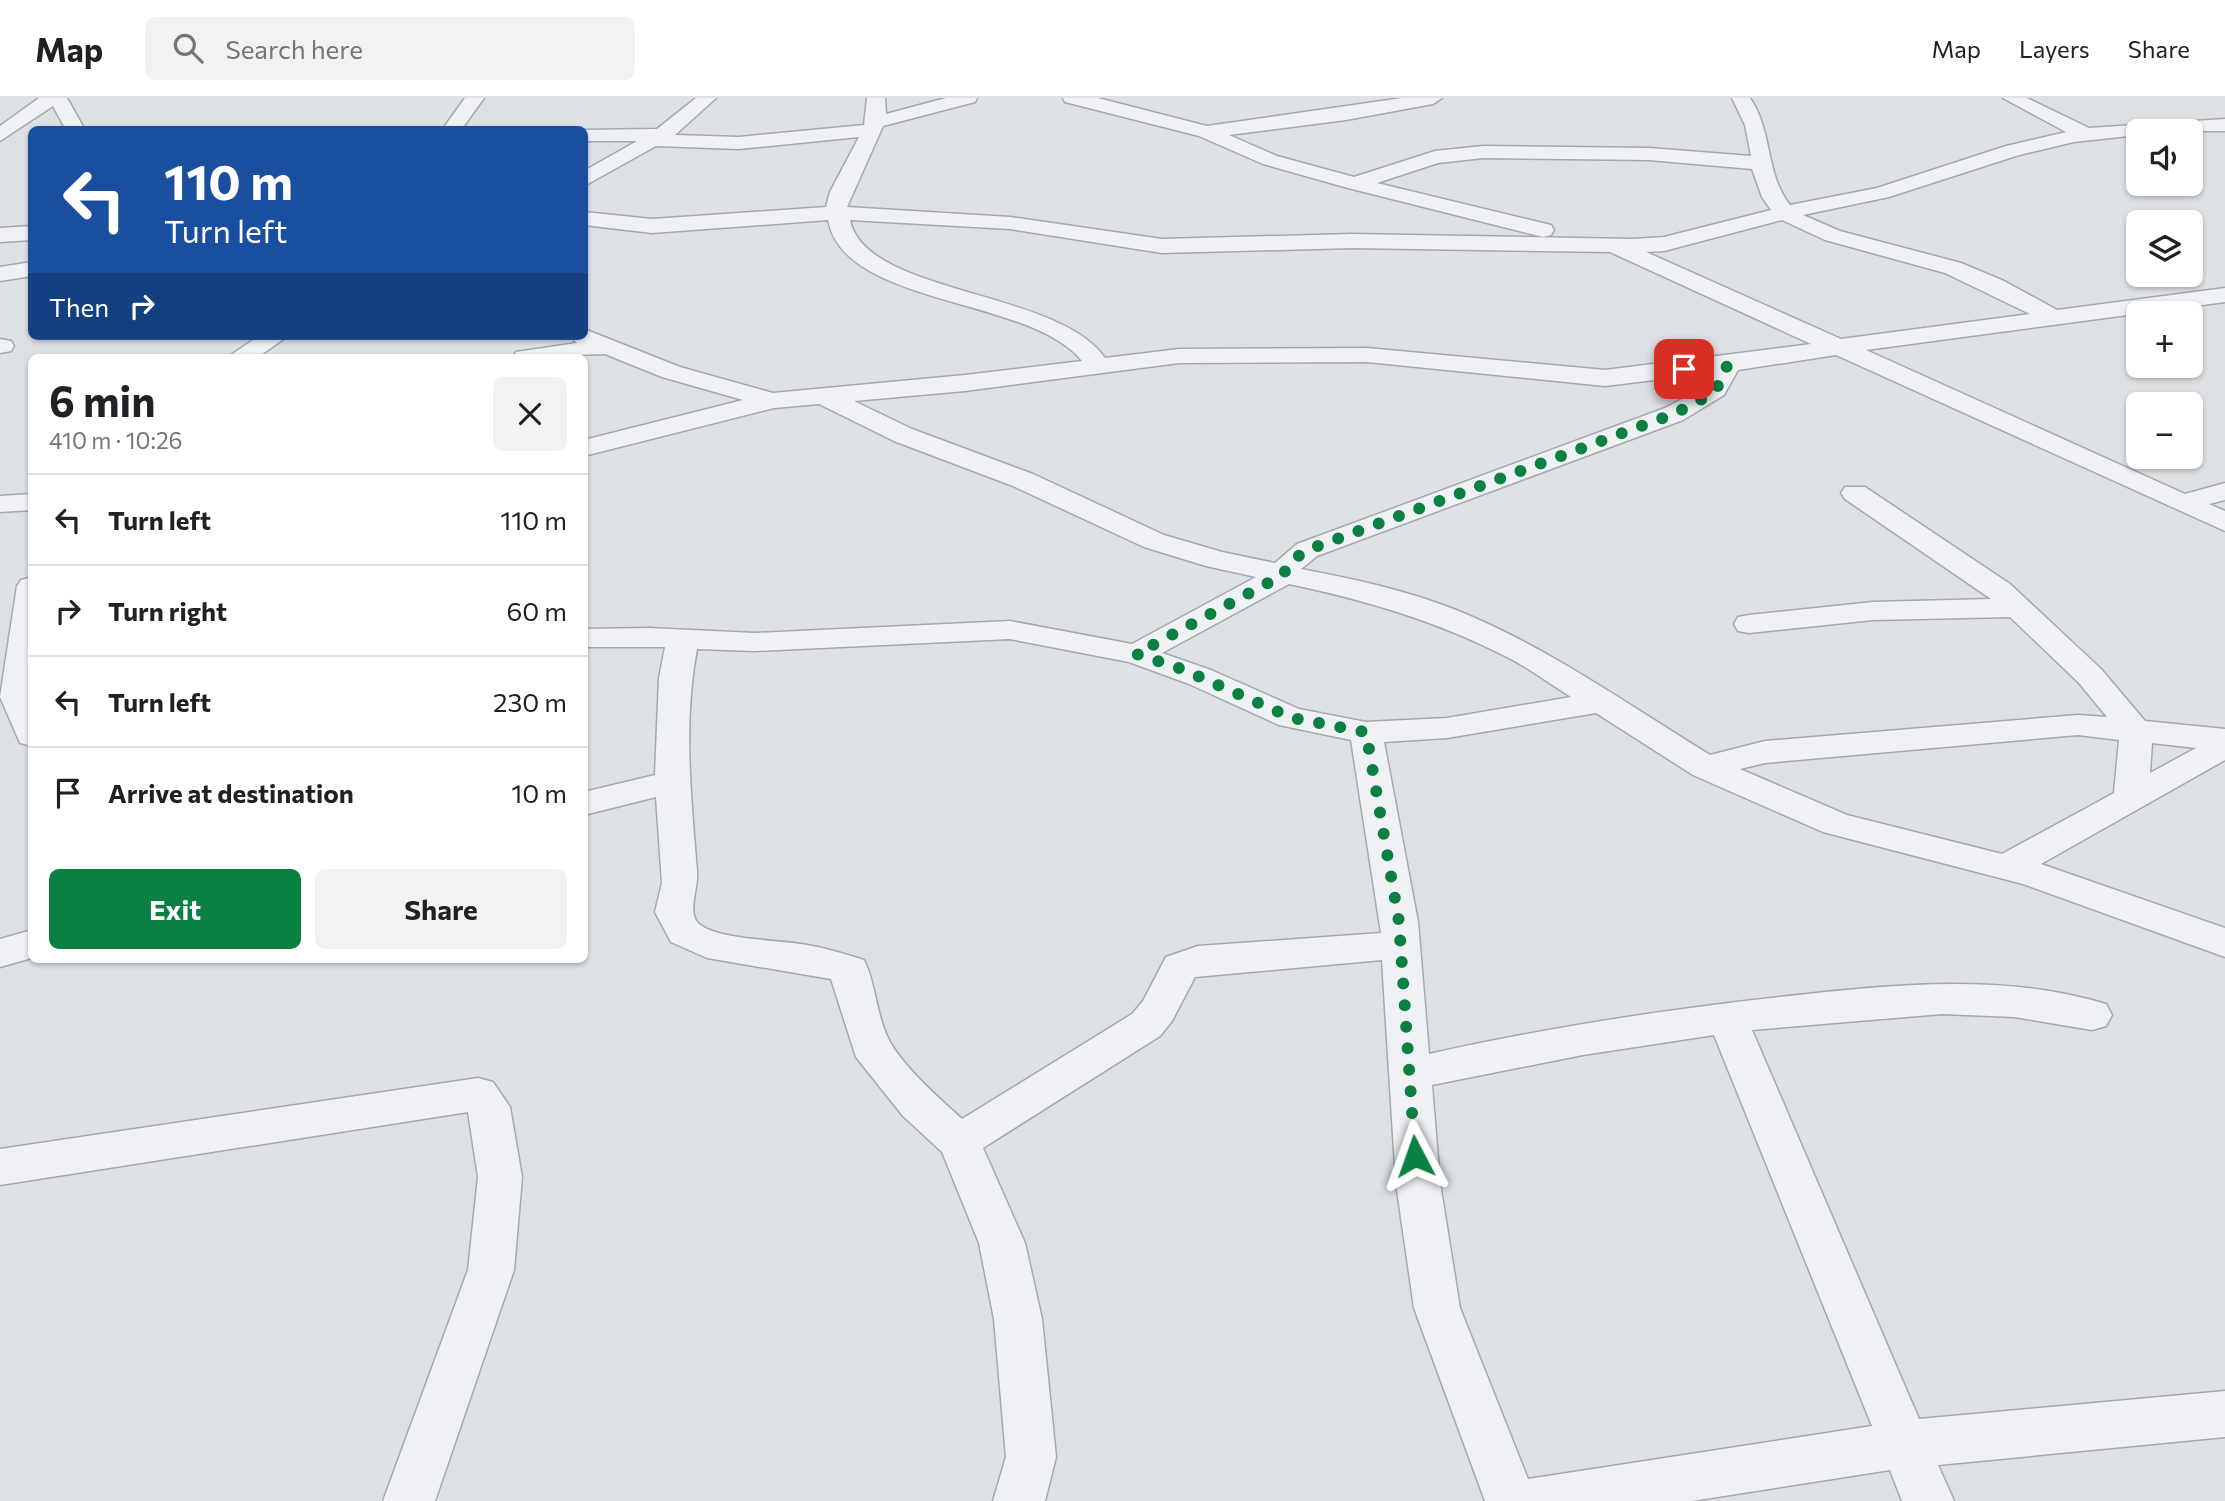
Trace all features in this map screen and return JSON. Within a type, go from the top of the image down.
[{"type":"street","points":[[2,130],[51,98]]},
{"type":"street","points":[[58,98],[74,126]]},
{"type":"street","points":[[454,126],[475,98]]},
{"type":"street","points":[[588,178],[678,125],[706,98]]},
{"type":"street","points":[[876,98],[879,107],[842,189],[836,213],[846,236],[860,255],[908,281],[987,304],[1048,329],[1088,350],[1098,366]]},
{"type":"street","points":[[588,135],[739,143],[872,127],[968,98]]},
{"type":"street","points":[[1072,98],[1132,111],[1206,132],[1270,160],[1354,184],[1640,257],[2225,522]]},
{"type":"street","points":[[1206,132],[1346,114],[1433,98]]},
{"type":"street","points":[[1741,98],[1753,111],[1760,140],[1759,163],[1769,188],[1784,213],[1820,231],[1926,260],[2024,297],[2055,319]]},
{"type":"street","points":[[2012,98],[2087,135]]},
{"type":"street","points":[[588,218],[652,226],[836,213],[1010,223],[1162,246],[1252,246],[1352,241],[1602,246],[1664,244],[1784,213],[1882,193],[2013,150],[2087,135],[2137,129],[2225,125]]},
{"type":"street","points":[[1354,184],[1435,157],[1483,152],[1649,154],[1759,163]]},
{"type":"street","points":[[0,235],[28,233]]},
{"type":"street","points":[[0,274],[28,270]]},
{"type":"street","points":[[588,447],[774,400],[965,383],[1191,356],[1355,355],[1605,377],[1727,364],[1837,346],[2225,295]]},
{"type":"street","points":[[588,338],[671,372],[774,400]]},
{"type":"street","points":[[245,354],[268,340]]},
{"type":"street","points":[[548,354],[610,346]]},
{"type":"street","points":[[1136,654],[1283,575],[1290,562],[1307,550],[1674,414],[1713,393],[1726,379],[1727,364]]},
{"type":"street","points":[[822,395],[903,435],[1023,480],[1154,541],[1216,560],[1367,591],[1444,616],[1520,651],[1705,767],[1836,824],[2007,867],[2225,943]]},
{"type":"street","points":[[2183,503],[2225,491]]},
{"type":"street","points":[[1855,493],[1999,590],[2090,676],[2136,732],[2131,796]]},
{"type":"street","points":[[1749,624],[1873,611],[2018,608]]},
{"type":"street","points":[[28,614],[16,696],[28,726]]},
{"type":"street","points":[[588,638],[683,638],[755,642],[1010,630],[1136,654],[1188,672],[1292,718],[1366,732],[1447,728],[1601,702]]},
{"type":"street","points":[[683,638],[675,678],[672,782],[680,883],[674,912],[684,932],[707,944],[808,959],[850,970],[851,988],[870,1046],[918,1104],[959,1142],[1002,1243],[1018,1318],[1031,1457],[1019,1501]]},
{"type":"street","points":[[1705,767],[1765,752],[2078,725],[2225,740]]},
{"type":"street","points":[[1366,732],[1400,945],[1418,1183],[1437,1308],[1511,1501]]},
{"type":"street","points":[[2007,867],[2088,825],[2131,796],[2225,746]]},
{"type":"street","points":[[588,803],[672,782]]},
{"type":"street","points":[[0,954],[28,945]]},
{"type":"street","points":[[959,1142],[1146,1026],[1158,1010],[1180,967],[1198,960],[1400,945]]},
{"type":"street","points":[[1409,1074],[1512,1050],[1727,1018],[1908,1000],[2004,1001],[2092,1015]]},
{"type":"street","points":[[1727,1018],[1928,1501]]},
{"type":"street","points":[[0,1167],[478,1094],[489,1107],[500,1177],[491,1270],[409,1501]]},
{"type":"street","points":[[1535,1501],[1905,1444],[2174,1421],[2225,1413]]},
{"type":"route","points":[[1415,1156],[1399,922],[1366,732],[1292,718],[1165,662],[1136,654],[1283,575],[1290,562],[1307,550],[1489,485],[1674,414],[1713,393],[1726,379],[1727,364],[1684,369]]}]
